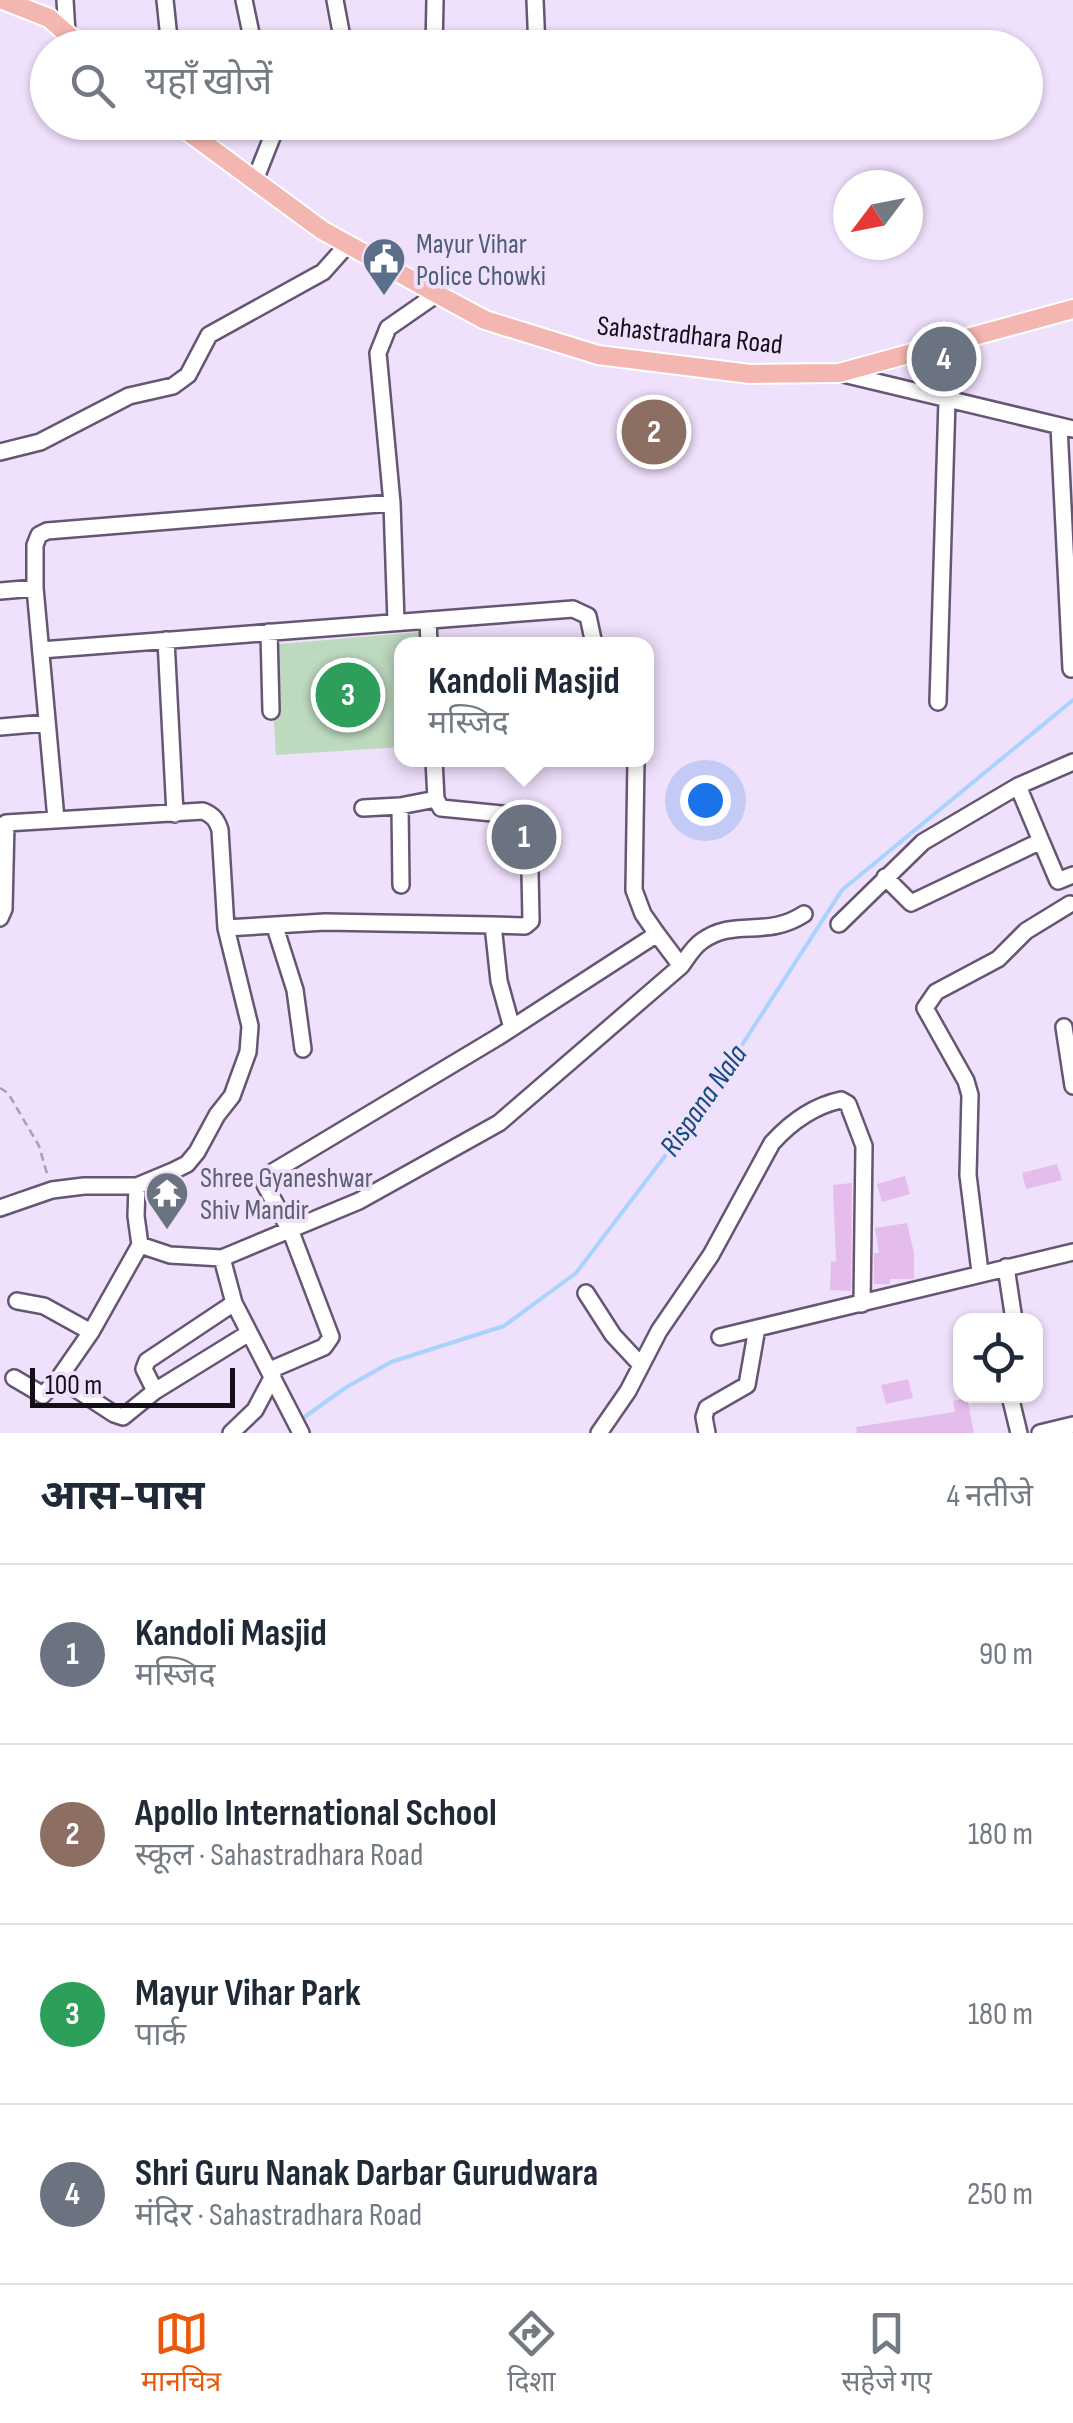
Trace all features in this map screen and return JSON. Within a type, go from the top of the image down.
[{"type":"main road","points":[[3,0],[48,18],[63,30]]},
{"type":"main road","name":"Sahastradhara Road","points":[[201,140],[322,230],[485,320],[598,355],[750,374],[839,373],[1073,310]]},
{"type":"street","points":[[65,0],[67,30]]},
{"type":"street","points":[[165,0],[168,30]]},
{"type":"street","points":[[244,0],[250,30]]},
{"type":"street","points":[[335,0],[341,30]]},
{"type":"street","points":[[434,30],[435,0]]},
{"type":"street","points":[[536,0],[537,30]]},
{"type":"street","points":[[256,180],[271,140]]},
{"type":"street","points":[[0,452],[40,442],[129,396],[173,386],[188,374],[208,335],[323,272],[348,244]]},
{"type":"street","points":[[396,622],[392,503],[378,353],[388,328],[437,294]]},
{"type":"street","points":[[839,373],[1066,427],[1070,670]]},
{"type":"street","points":[[938,702],[947,400]]},
{"type":"street","points":[[56,819],[35,588],[35,545],[39,535],[47,531],[392,503]]},
{"type":"street","points":[[0,590],[35,588]]},
{"type":"street","points":[[41,650],[572,609],[588,616],[592,637]]},
{"type":"street","points":[[428,620],[429,637]]},
{"type":"street","points":[[269,632],[271,711]]},
{"type":"street","points":[[166,640],[176,814]]},
{"type":"street","points":[[0,727],[46,722]]},
{"type":"street","points":[[839,924],[923,842],[1018,786],[1073,762]]},
{"type":"street","points":[[226,928],[326,922],[526,926],[531,921],[529,822],[513,814],[445,809],[436,799],[434,767]]},
{"type":"street","points":[[636,767],[634,890],[643,914],[680,966]]},
{"type":"street","points":[[980,1272],[968,1175],[970,1095],[926,1008],[936,992],[998,959],[1026,931],[1072,906],[1066,878],[1041,841],[1018,786]]},
{"type":"street","points":[[363,808],[436,799]]},
{"type":"street","points":[[400,806],[401,885]]},
{"type":"street","points":[[0,918],[4,908],[3,823],[210,814],[218,821],[220,830],[226,928],[250,1026],[240,1080],[186,1164],[138,1186],[52,1190],[0,1208]]},
{"type":"street","points":[[885,877],[911,903],[1041,841]]},
{"type":"street","points":[[140,1245],[192,1258],[222,1258],[360,1202],[500,1123],[680,966],[699,942],[719,931],[771,929],[804,914]]},
{"type":"street","points":[[493,925],[499,980],[512,1028]]},
{"type":"street","points":[[276,927],[295,990],[302,1049]]},
{"type":"street","points":[[231,1433],[255,1410],[273,1376],[324,1346],[331,1336],[291,1232],[265,1185],[266,1176],[512,1028],[657,934]]},
{"type":"street","points":[[1064,1027],[1073,1086]]},
{"type":"street","points":[[600,1433],[711,1256],[772,1143],[809,1112],[840,1100],[848,1104],[864,1146],[862,1304]]},
{"type":"street","points":[[14,1378],[43,1396],[91,1332],[140,1245],[136,1216],[138,1186]]},
{"type":"street","points":[[720,1337],[1073,1252]]},
{"type":"street","points":[[222,1258],[234,1303],[301,1433]]},
{"type":"street","points":[[1006,1267],[1013,1313]]},
{"type":"street","points":[[586,1292],[613,1334],[640,1364]]},
{"type":"street","points":[[17,1302],[44,1306],[91,1332]]},
{"type":"street","points":[[155,1391],[144,1369],[147,1361],[234,1303]]},
{"type":"street","points":[[706,1433],[707,1408],[747,1384],[757,1328]]},
{"type":"street","points":[[59,1378],[118,1416],[249,1333]]},
{"type":"street","points":[[1012,1403],[1019,1433]]},
{"type":"street","points":[[1040,1433],[1073,1425]]},
{"type":"path","points":[[0,1088],[8,1093],[39,1146],[52,1190]]},
{"type":"green space","points":[[419,632],[419,637],[394,637],[394,747],[276,755],[269,645]]},
{"type":"building","points":[[1057,1164],[1062,1180],[1026,1189],[1022,1173]]},
{"type":"building","points":[[905,1176],[910,1194],[882,1202],[877,1184]]},
{"type":"building","points":[[852,1183],[851,1291],[830,1290],[831,1261],[836,1262],[833,1185]]},
{"type":"building","points":[[907,1223],[914,1253],[914,1279],[874,1284],[874,1253],[879,1253],[875,1228]]},
{"type":"building","points":[[908,1379],[913,1398],[886,1404],[881,1385]]},
{"type":"building","points":[[953,1403],[968,1403],[974,1433],[857,1433],[856,1427],[955,1412]]},
{"type":"waterway","name":"Rispana Nala","points":[[299,1421],[391,1362],[504,1326],[576,1273],[700,1110],[842,890],[1073,700]]},
{"type":"place","name":"Mayur Vihar Police Chowki","points":[[384,297]]},
{"type":"place","name":"Shri Guru Nanak Darbar Gurudwara","points":[[944,359]]},
{"type":"place","name":"Apollo International School","points":[[654,432]]},
{"type":"place","name":"Mayur Vihar Park","points":[[348,695]]},
{"type":"place","name":"Kandoli Masjid","points":[[524,837]]},
{"type":"place","name":"Shree Gyaneshwar Shiv Mandir","points":[[167,1231]]}]
